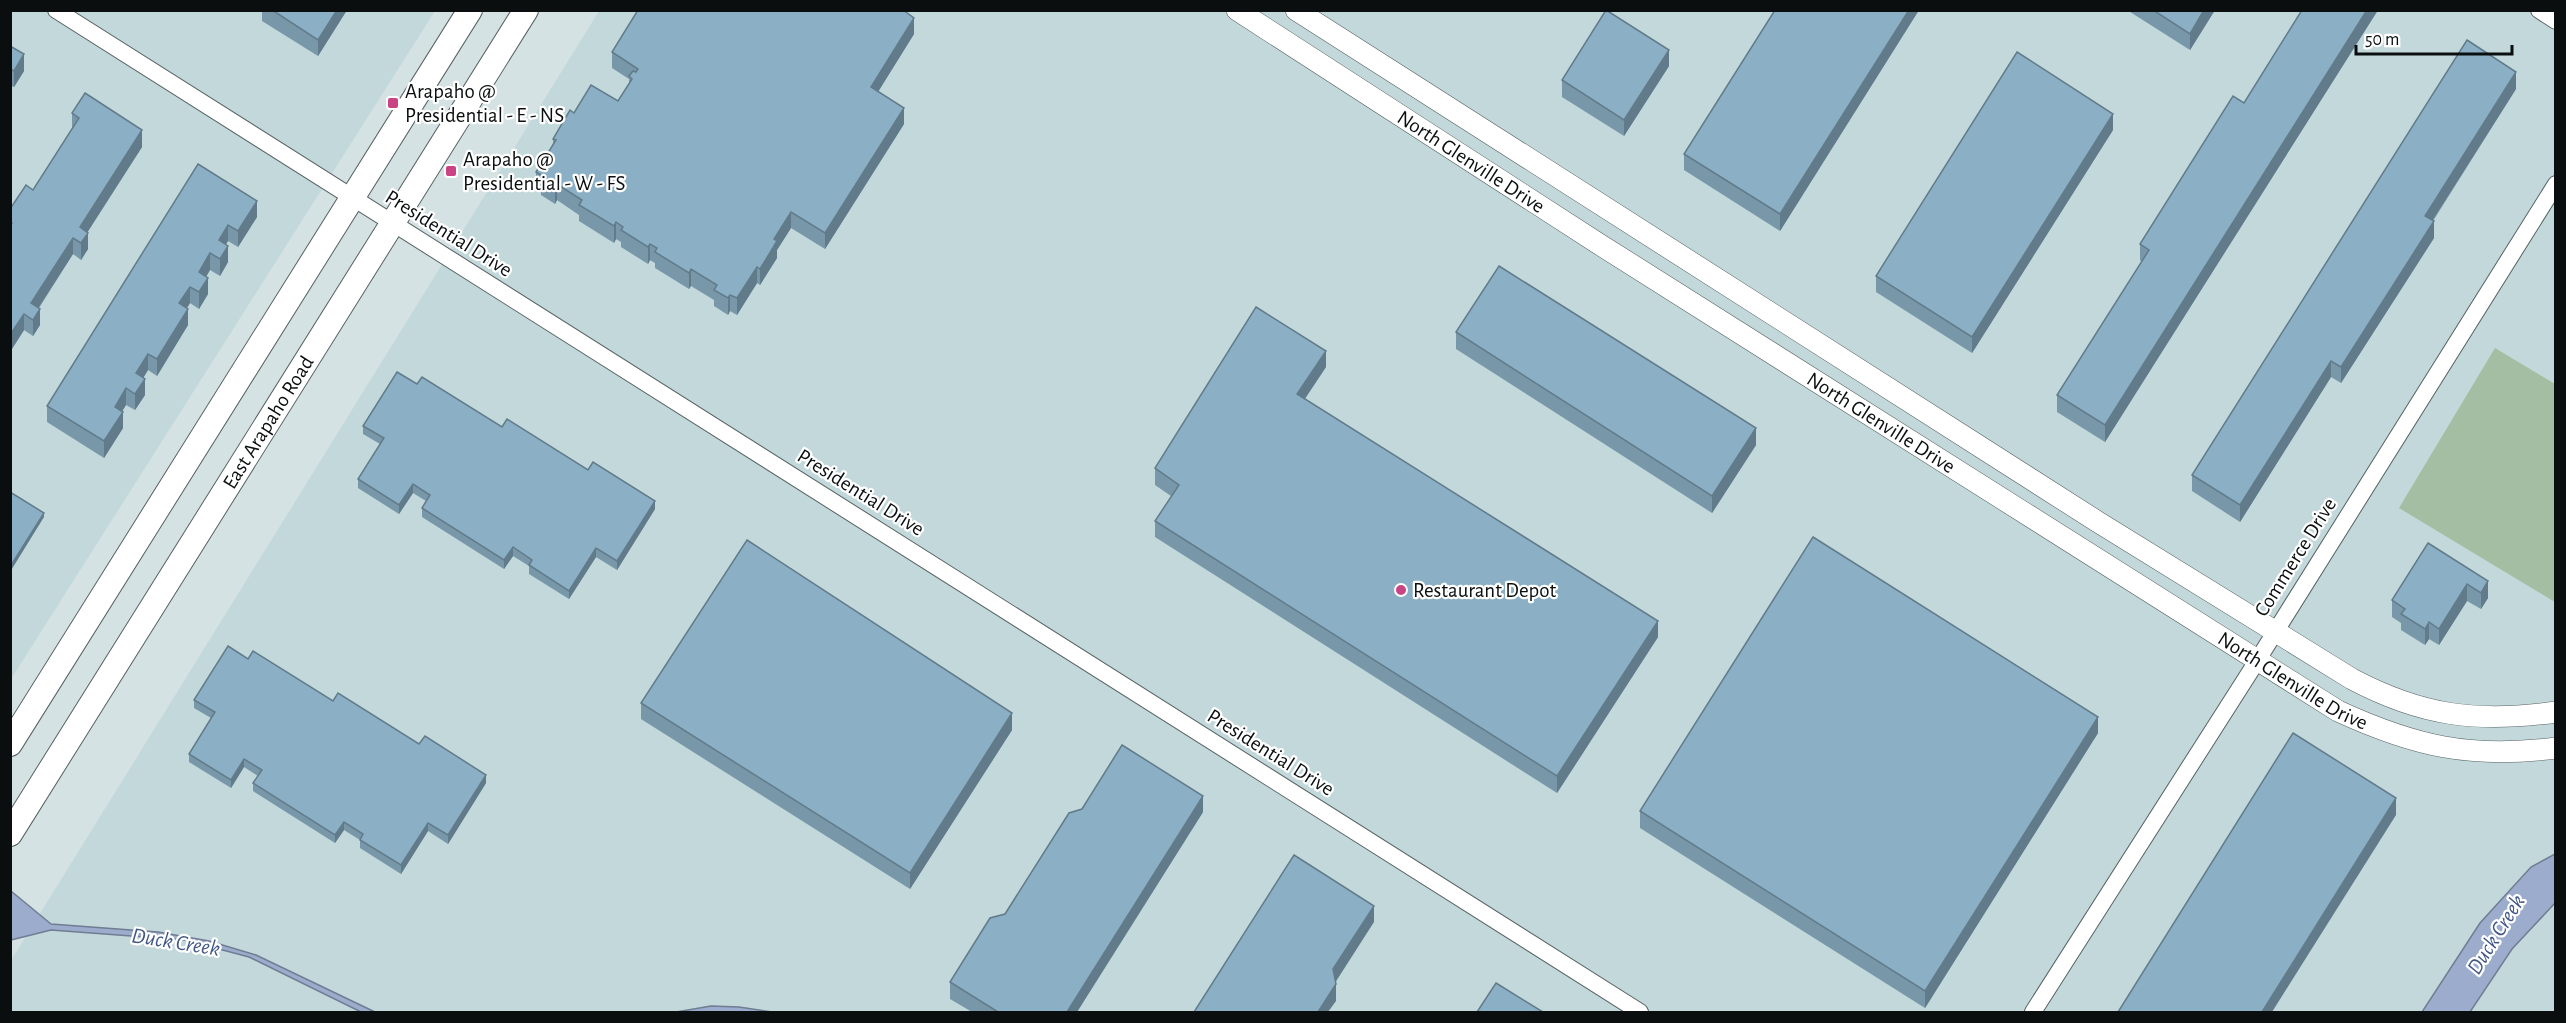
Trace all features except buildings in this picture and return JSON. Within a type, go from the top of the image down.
[{"type":"main road","points":[[10,744],[470,10]]},
{"type":"main road","name":"East Arapaho Road","points":[[10,834],[526,10]]},
{"type":"street","name":"Presidential Drive","points":[[56,10],[1640,1012]]},
{"type":"street","name":"North Glenville Drive","points":[[1237,10],[1599,244],[2338,711],[2380,730],[2424,744],[2470,752],[2556,748]]},
{"type":"street","name":"North Glenville Drive","points":[[1296,10],[2098,522],[2360,684],[2385,697],[2424,710],[2454,715],[2528,716],[2556,712]]},
{"type":"street","points":[[2539,10],[2556,21]]},
{"type":"street","points":[[1341,77],[1359,50]]},
{"type":"street","points":[[1381,103],[1399,76]]},
{"type":"street","name":"Commerce Drive","points":[[2033,1012],[2257,661],[2556,184]]},
{"type":"street","points":[[1599,244],[1617,213]]},
{"type":"street","points":[[1950,466],[1968,439]]},
{"type":"street","points":[[2049,529],[2070,529],[2098,522]]},
{"type":"shaded area","points":[[11,11],[435,11],[11,679]]},
{"type":"shaded area","points":[[599,11],[2555,11],[2555,1012],[11,1012],[10,962]]},
{"type":"green space","points":[[2495,348],[2555,384],[2555,602],[2399,508]]},
{"type":"water","name":"Duck Creek","points":[[2555,854],[2555,903],[2512,949],[2470,1012],[2422,1012],[2480,923],[2531,867]]},
{"type":"water","points":[[11,891],[51,924],[158,932],[209,941],[256,955],[375,1012],[361,1012],[249,957],[185,940],[51,930],[11,940]]},
{"type":"water","points":[[711,1006],[739,1007],[772,1012],[676,1012]]},
{"type":"place","name":"Arapaho @ Presidential - E - NS","points":[[393,103]]},
{"type":"place","name":"Arapaho @ Presidential - W - FS","points":[[451,171]]},
{"type":"place","name":"Restaurant Depot","points":[[1401,590]]}]
